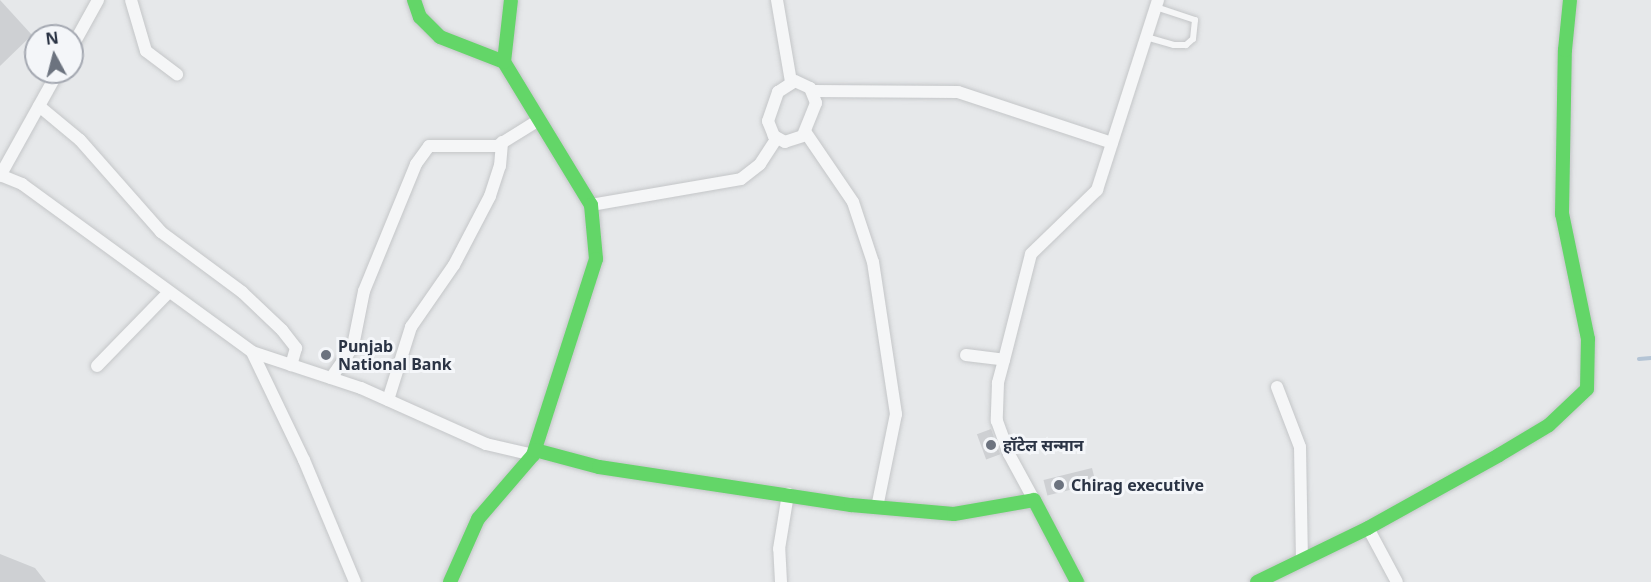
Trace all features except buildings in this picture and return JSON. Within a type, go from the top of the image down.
[{"type":"street","points":[[84,25],[98,0]]},
{"type":"street","points":[[131,0],[146,51],[177,74]]},
{"type":"street","points":[[414,0],[420,17],[440,37],[504,62]]},
{"type":"street","points":[[450,582],[478,519],[534,452],[597,259],[591,205],[504,62],[511,0]]},
{"type":"street","points":[[777,0],[791,82]]},
{"type":"street","points":[[1257,582],[1272,579],[1302,560],[1368,528],[1549,425],[1587,389],[1588,339],[1562,214],[1565,50],[1570,0]]},
{"type":"street","points":[[1077,582],[1012,462],[997,421],[998,383],[1031,254],[1097,190],[1157,3]]},
{"type":"street","points":[[791,82],[803,83],[813,91],[816,103],[806,133],[793,142],[777,138],[768,122],[778,92],[791,82]]},
{"type":"street","points":[[51,84],[0,176],[22,184],[252,352],[388,400],[486,444],[599,467],[877,507],[954,514],[1034,500]]},
{"type":"street","points":[[813,91],[958,92],[1112,143]]},
{"type":"street","points":[[39,106],[87,147],[161,232],[242,292],[282,330],[296,348],[291,365]]},
{"type":"street","points":[[331,378],[352,346],[364,291],[416,164],[429,146],[473,148],[502,142],[539,120]]},
{"type":"street","points":[[806,133],[853,202],[873,262],[896,414],[877,507]]},
{"type":"street","points":[[591,205],[741,179],[760,164],[777,138]]},
{"type":"street","points":[[388,400],[411,327],[454,265],[490,196],[500,166],[502,142]]},
{"type":"street","points":[[98,366],[169,292]]},
{"type":"street","points":[[252,352],[304,460],[355,582]]},
{"type":"street","points":[[966,355],[1004,360]]},
{"type":"street","points":[[1276,387],[1300,447],[1302,560]]},
{"type":"street","points":[[781,582],[779,549],[788,494]]},
{"type":"street","points":[[1368,528],[1397,582]]},
{"type":"lane","points":[[1146,37],[1174,45],[1186,45],[1193,39],[1195,20],[1157,3]]},
{"type":"waterway","points":[[1639,359],[1651,358]]},
{"type":"traffic: fast","points":[[414,0],[420,17],[440,37],[504,62],[591,205],[596,259],[533,455],[478,519],[450,582]]},
{"type":"traffic: fast","points":[[504,62],[511,0]]},
{"type":"traffic: fast","points":[[1257,582],[1368,528],[1499,455],[1549,425],[1587,389],[1588,339],[1562,214],[1565,50],[1570,0]]},
{"type":"traffic: fast","points":[[535,450],[599,467],[851,505],[954,514],[1034,500],[1077,582]]},
{"type":"place","name":"Punjab National Bank","points":[[326,355]]},
{"type":"place","name":"हॉटेल सन्मान","points":[[991,445]]},
{"type":"place","name":"Chirag executive","points":[[1059,485]]}]
